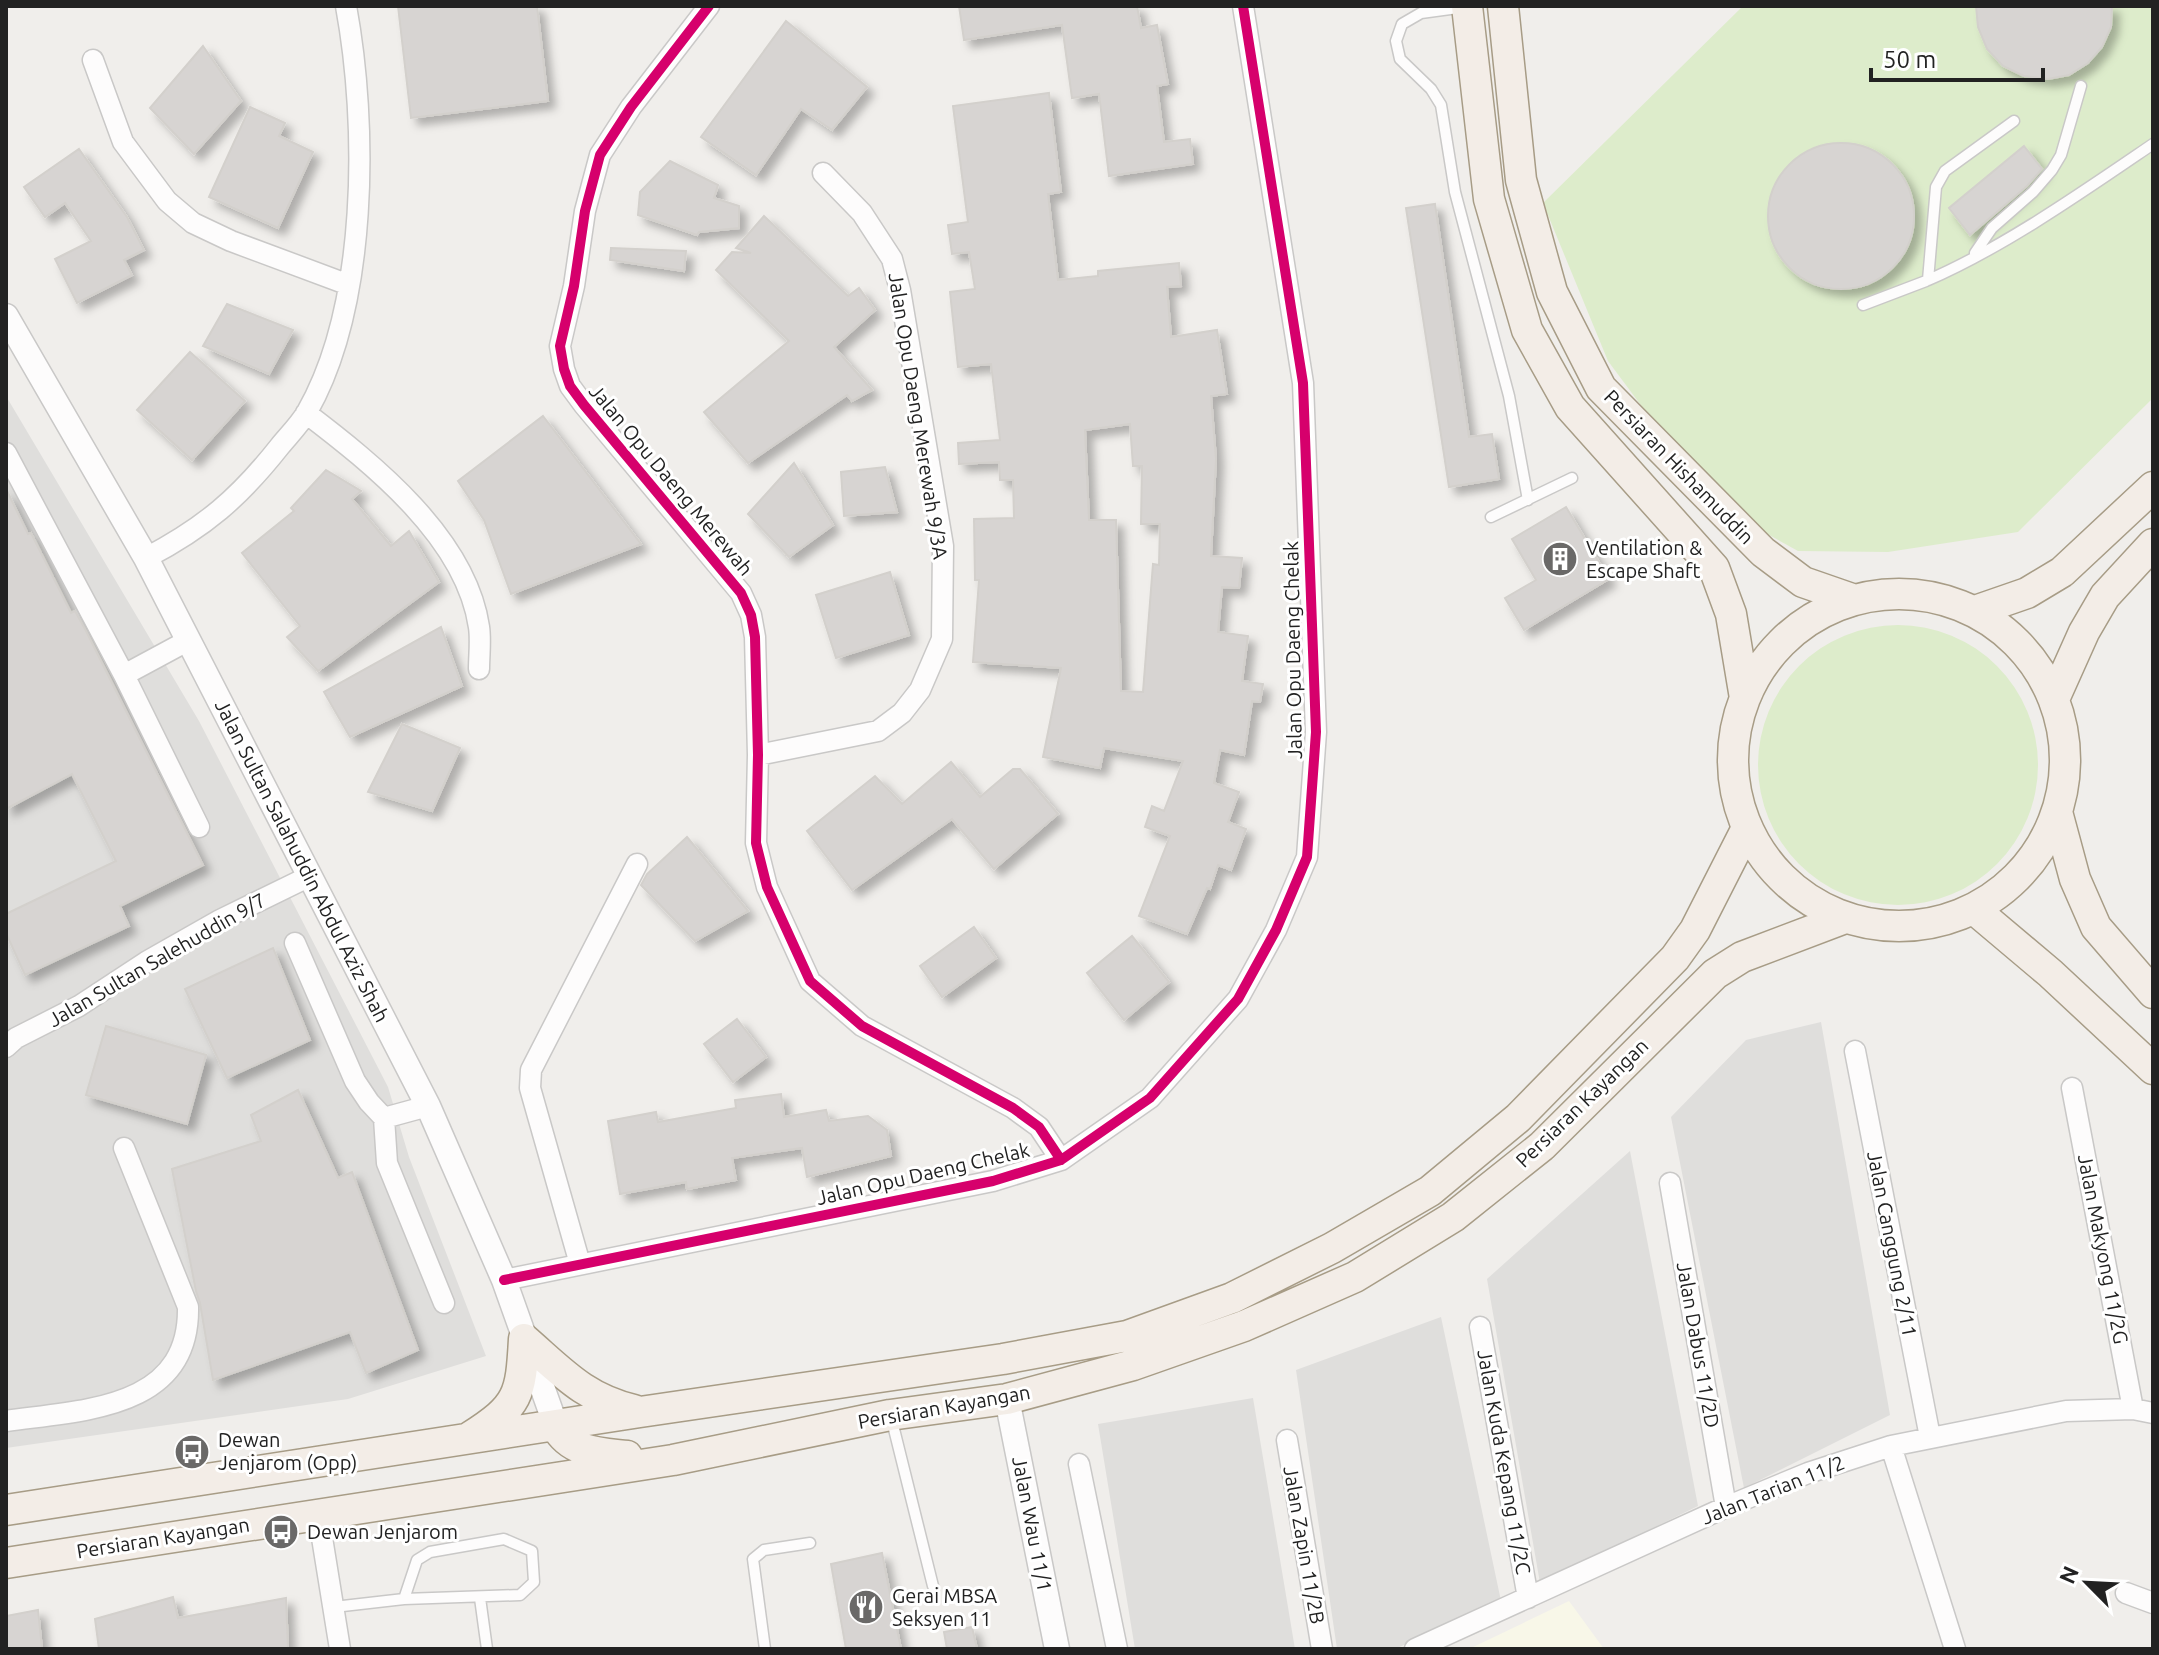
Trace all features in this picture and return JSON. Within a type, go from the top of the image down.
[{"type":"main road","name":"Persiaran Hishamuddin","points":[[1467,6],[1489,199],[1527,330],[1570,407],[1714,568],[1731,614],[1745,698]]},
{"type":"main road","name":"Persiaran Hishamuddin","points":[[1503,6],[1521,180],[1552,292],[1601,388],[1763,552],[1803,582],[1852,599]]},
{"type":"main road","points":[[1975,611],[2027,593],[2062,572],[2153,487]]},
{"type":"main road","points":[[2054,699],[2084,632],[2105,596],[2153,544]]},
{"type":"main road","points":[[1908,594],[1943,599],[1975,611],[2008,634],[2035,663],[2054,699],[2064,736],[2065,774],[2057,812],[2038,851],[2010,884],[1974,909],[1932,924],[1888,927],[1845,918],[1804,898],[1770,867],[1747,828],[1735,785],[1734,741],[1745,698],[1767,659],[1799,627],[1852,599],[1908,594]]},
{"type":"main road","points":[[2057,812],[2075,879],[2096,927],[2153,993]]},
{"type":"main road","name":"Persiaran Kayangan","points":[[6,1510],[1003,1359],[1127,1336],[1232,1298],[1332,1248],[1430,1191],[1518,1118],[1675,958],[1695,930],[1747,828]]},
{"type":"main road","points":[[1974,909],[2050,973],[2153,1069]]},
{"type":"main road","name":"Persiaran Kayangan","points":[[6,1563],[673,1460],[890,1415],[1007,1399],[1147,1360],[1244,1326],[1355,1277],[1453,1217],[1542,1146],[1715,974],[1742,957],[1845,918]]},
{"type":"main road","points":[[524,1339],[581,1389],[613,1405],[640,1412]]},
{"type":"main road","points":[[465,1440],[497,1420],[513,1403],[522,1381],[524,1339]]},
{"type":"main road","points":[[556,1426],[575,1446],[588,1451],[673,1460]]},
{"type":"street","points":[[146,558],[200,527],[251,483],[306,413],[331,359],[349,285],[358,189],[359,103],[346,6]]},
{"type":"street","name":"Jalan Opu Daeng Merewah","points":[[709,6],[631,107],[600,155],[585,211],[574,286],[560,346],[567,377],[584,405],[741,593],[751,615],[755,637],[758,755],[756,843],[767,887],[810,981],[862,1026],[1013,1108],[1039,1127],[1061,1160]]},
{"type":"street","name":"Jalan Opu Daeng Chelak","points":[[504,1280],[993,1181],[1061,1160],[1150,1098],[1238,999],[1276,930],[1307,857],[1316,732],[1303,383],[1243,6]]},
{"type":"street","points":[[93,60],[123,142],[167,201],[193,223],[231,241],[349,285]]},
{"type":"street","name":"Jalan Opu Daeng Merewah 9/3A","points":[[758,755],[878,731],[902,713],[920,690],[942,639],[943,546],[900,290],[892,259],[862,213],[823,173]]},
{"type":"street","name":"Jalan Sultan Salahuddin Abdul Aziz Shah","points":[[6,316],[146,558],[428,1106],[504,1280],[556,1426]]},
{"type":"street","points":[[306,413],[358,452],[410,500],[444,547],[468,585],[479,627],[479,669]]},
{"type":"street","points":[[6,453],[124,675],[199,827]]},
{"type":"street","points":[[124,675],[189,640]]},
{"type":"street","points":[[580,1264],[530,1088],[531,1070],[637,864]]},
{"type":"street","name":"Jalan Sultan Salehuddin 9/7","points":[[9,1035],[79,1006],[146,962],[220,920],[310,876]]},
{"type":"street","points":[[295,943],[355,1081],[384,1118],[387,1163],[444,1303]]},
{"type":"street","name":"Jalan Canggung 2/11","points":[[1855,1051],[1930,1437]]},
{"type":"street","name":"Jalan Makyong 11/2G","points":[[2072,1088],[2143,1411]]},
{"type":"street","points":[[384,1118],[428,1106]]},
{"type":"street","points":[[6,1421],[112,1405],[144,1390],[169,1372],[179,1355],[188,1331],[188,1307],[124,1148]]},
{"type":"street","name":"Jalan Dabus 11/2D","points":[[1670,1183],[1726,1507]]},
{"type":"street","name":"Jalan Kuda Kepang 11/2C","points":[[1480,1327],[1528,1598]]},
{"type":"street","name":"Jalan Wau 11/1","points":[[1007,1399],[1057,1649]]},
{"type":"street","name":"Jalan Tarian 11/2","points":[[1415,1649],[1726,1507],[1808,1473],[1891,1446],[2066,1411],[2143,1411]]},
{"type":"street","name":"Jalan Zapin 11/2B","points":[[1287,1440],[1322,1649]]},
{"type":"street","points":[[1891,1446],[1955,1649]]},
{"type":"street","points":[[1079,1464],[1117,1649]]},
{"type":"street","points":[[318,1513],[340,1649]]},
{"type":"street","points":[[2126,1593],[2153,1603]]},
{"type":"lane","points":[[1467,6],[1421,13],[1402,24],[1396,41],[1400,59],[1431,89],[1441,105],[1455,192],[1509,396],[1528,500]]},
{"type":"lane","points":[[1972,258],[1992,228],[2033,192],[2052,170],[2061,155],[2081,86]]},
{"type":"lane","points":[[1928,280],[1936,187],[1945,171],[2014,121]]},
{"type":"lane","points":[[1863,305],[1928,280],[1972,258],[2077,196],[2153,144]]},
{"type":"lane","points":[[1491,517],[1572,478]]},
{"type":"lane","points":[[890,1415],[933,1586]]},
{"type":"lane","points":[[334,1607],[404,1599],[520,1595],[534,1582],[532,1551],[504,1539],[430,1552],[417,1560],[404,1599]]},
{"type":"lane","points":[[765,1649],[753,1559],[764,1550],[810,1543]]},
{"type":"lane","points":[[480,1598],[487,1649]]},
{"type":"shaded area","points":[[6,396],[199,721],[388,1087],[409,1157],[486,1356],[348,1399],[6,1448]]},
{"type":"shaded area","points":[[1821,1022],[1890,1415],[1744,1488],[1671,1117],[1746,1040]]},
{"type":"shaded area","points":[[1630,1151],[1698,1506],[1540,1583],[1487,1279]]},
{"type":"shaded area","points":[[1441,1317],[1501,1601],[1395,1649],[1337,1649],[1296,1370]]},
{"type":"shaded area","points":[[1253,1398],[1295,1649],[1135,1649],[1098,1424]]},
{"type":"shaded area","points":[[1569,1601],[1604,1649],[1469,1649]]},
{"type":"green space","points":[[1743,6],[2153,6],[2153,398],[2018,532],[1888,552],[1798,551],[1762,531],[1675,451],[1608,361],[1543,203]]},
{"type":"green space","points":[[1898,625],[1939,631],[1976,649],[1997,666],[2014,687],[2032,724],[2038,765],[2032,806],[2014,843],[1997,864],[1976,881],[1939,899],[1898,905],[1857,899],[1820,881],[1799,864],[1782,843],[1764,806],[1758,765],[1764,724],[1782,687],[1799,666],[1820,649],[1857,631]]},
{"type":"building","points":[[398,6],[537,6],[548,101],[411,118]]},
{"type":"building","points":[[959,6],[1137,6],[1141,28],[1157,25],[1168,84],[1157,86],[1164,142],[1190,139],[1193,164],[1109,176],[1099,94],[1072,98],[1062,25],[964,40]]},
{"type":"building","points":[[1976,6],[2112,6],[2111,27],[2102,47],[2088,63],[2069,75],[2048,79],[2024,76],[2003,66],[1987,49],[1978,27]]},
{"type":"building","points":[[786,21],[867,87],[832,130],[801,109],[756,175],[701,137]]},
{"type":"building","points":[[203,46],[241,101],[194,154],[150,108]]},
{"type":"building","points":[[1049,93],[1061,192],[1048,194],[1058,280],[1098,276],[1098,271],[1179,263],[1181,286],[1167,287],[1171,337],[1217,330],[1227,394],[1211,396],[1216,459],[1211,556],[1242,558],[1239,588],[1222,587],[1218,632],[1248,636],[1242,681],[1263,684],[1260,702],[1252,701],[1244,755],[1220,750],[1214,783],[1239,792],[1228,822],[1246,829],[1231,870],[1218,865],[1210,889],[1207,888],[1187,934],[1139,916],[1170,836],[1145,827],[1152,806],[1164,811],[1183,761],[1104,748],[1100,768],[1043,757],[1061,668],[973,662],[979,580],[975,580],[974,519],[1014,518],[1013,480],[1000,480],[999,462],[959,464],[958,443],[1000,440],[991,364],[958,367],[950,292],[975,289],[969,252],[952,254],[948,225],[968,222],[953,106]],"holes":[[[1130,424],[1133,466],[1142,466],[1141,524],[1160,524],[1159,565],[1153,564],[1143,692],[1121,691],[1116,520],[1089,520],[1085,430]]]},
{"type":"building","points":[[250,107],[285,123],[279,136],[313,152],[278,228],[209,197]]},
{"type":"building","points":[[1841,143],[1869,148],[1893,164],[1909,188],[1914,216],[1909,244],[1893,268],[1869,284],[1841,289],[1813,284],[1789,268],[1773,244],[1768,216],[1773,188],[1789,164],[1813,148]]},
{"type":"building","points":[[2024,146],[2042,169],[1970,235],[1949,208]]},
{"type":"building","points":[[79,149],[127,217],[144,250],[124,260],[132,275],[77,303],[55,259],[91,241],[65,203],[45,217],[24,187]]},
{"type":"building","points":[[670,161],[718,185],[714,198],[739,206],[739,228],[699,232],[697,235],[638,215],[640,192]]},
{"type":"building","points":[[1435,204],[1469,437],[1492,434],[1499,479],[1449,487],[1406,208]]},
{"type":"building","points":[[764,216],[848,296],[859,288],[875,310],[834,347],[872,390],[852,401],[847,395],[748,463],[704,412],[789,341],[716,270],[732,252],[751,253],[736,248]]},
{"type":"building","points":[[611,248],[686,251],[684,271],[610,260]]},
{"type":"building","points":[[227,304],[293,330],[269,374],[203,346]]},
{"type":"building","points":[[190,352],[245,401],[192,460],[137,410]]},
{"type":"building","points":[[543,416],[641,544],[511,594],[484,520],[458,481]]},
{"type":"building","points":[[794,463],[833,525],[789,557],[748,514]]},
{"type":"building","points":[[885,467],[897,512],[844,516],[841,472]]},
{"type":"building","points":[[326,470],[361,491],[352,499],[391,546],[409,531],[439,582],[318,671],[287,637],[300,626],[242,553],[294,511],[291,508]]},
{"type":"building","points":[[6,489],[71,613],[75,611],[85,629],[203,865],[120,906],[129,926],[25,975],[6,933],[6,914],[116,861],[72,774],[6,809]]},
{"type":"building","name":"Ventilation & Escape Shaft","points":[[1566,507],[1609,579],[1524,630],[1505,598],[1536,580],[1512,539]]},
{"type":"building","points":[[890,572],[909,635],[836,658],[816,595]]},
{"type":"building","points":[[441,627],[462,686],[350,737],[324,692]]},
{"type":"building","points":[[402,724],[460,748],[432,811],[368,792]]},
{"type":"building","points":[[951,762],[980,797],[1013,769],[1020,769],[1058,814],[994,869],[952,819],[852,890],[807,831],[875,776],[902,804]]},
{"type":"building","points":[[687,837],[748,911],[695,941],[641,885],[647,874]]},
{"type":"building","points":[[974,927],[996,958],[942,997],[920,966]]},
{"type":"building","points":[[1132,936],[1169,982],[1124,1020],[1087,973]]},
{"type":"building","points":[[273,948],[310,1040],[227,1078],[185,989]]},
{"type":"building","points":[[737,1019],[766,1057],[733,1082],[704,1044]]},
{"type":"building","points":[[106,1026],[206,1055],[187,1124],[86,1095]]},
{"type":"building","points":[[298,1090],[338,1178],[352,1172],[418,1350],[366,1373],[350,1332],[213,1380],[172,1169],[261,1141],[251,1115]]},
{"type":"building","points":[[781,1094],[784,1117],[826,1110],[829,1121],[868,1116],[887,1130],[891,1156],[807,1177],[802,1148],[732,1158],[736,1180],[687,1189],[686,1182],[620,1194],[608,1121],[656,1112],[658,1122],[736,1108],[735,1100]]},
{"type":"building","name":"Gerai MBSA Seksyen 11","points":[[882,1553],[901,1649],[846,1649],[831,1564]]},
{"type":"building","points":[[173,1597],[178,1618],[286,1598],[288,1649],[99,1649],[95,1619]]},
{"type":"building","points":[[38,1610],[42,1649],[6,1649],[6,1616]]},
{"type":"building","points":[[972,1627],[977,1649],[947,1649],[944,1632]]},
{"type":"cycle path","points":[[709,6],[631,107],[600,155],[585,211],[574,286],[560,346],[564,369],[570,386],[584,405],[741,593],[751,615],[755,637],[758,755],[756,843],[767,887],[810,981],[862,1026],[1013,1108],[1039,1127],[1061,1160]]},
{"type":"cycle path","points":[[504,1280],[993,1181],[1061,1160],[1150,1098],[1238,999],[1276,930],[1307,857],[1316,732],[1303,383],[1243,6]]},
{"type":"place","name":"Ventilation & Escape Shaft","points":[[1560,559]]},
{"type":"place","name":"Dewan Jenjarom (Opp)","points":[[192,1452]]},
{"type":"place","name":"Dewan Jenjarom","points":[[281,1532]]},
{"type":"place","name":"Gerai MBSA Seksyen 11","points":[[866,1607]]}]
